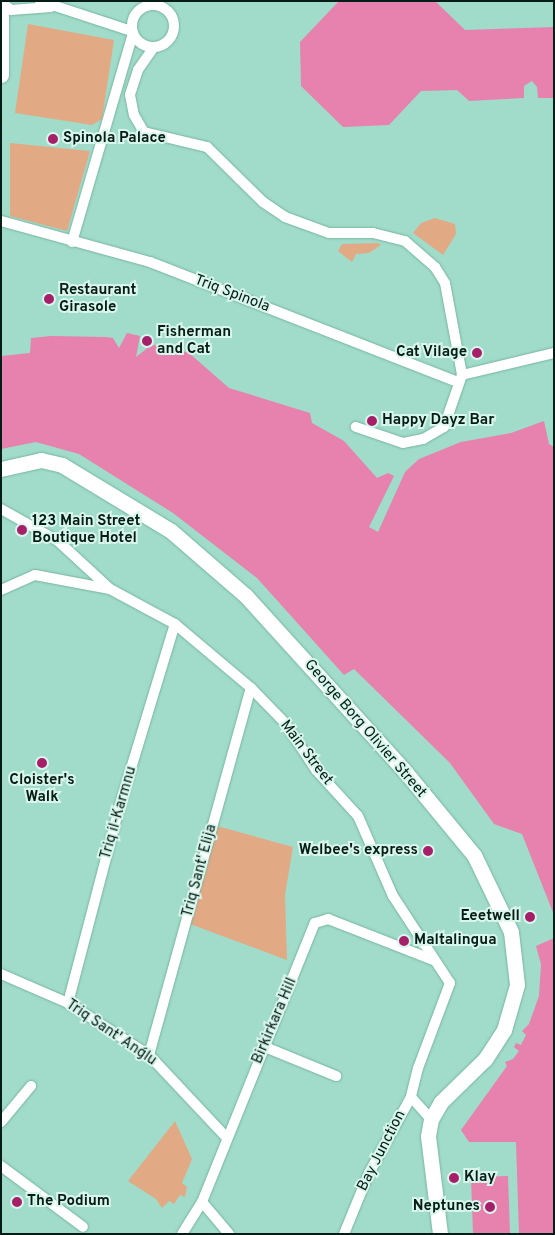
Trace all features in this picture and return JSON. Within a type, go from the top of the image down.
[{"type":"main road","points":[[1,16],[1,76]]},
{"type":"main road","name":"George Borg Olivier Street","points":[[1,469],[41,460],[62,465],[171,531],[246,596],[403,769],[474,855],[511,932],[516,993],[504,1030],[485,1059],[441,1102],[430,1119]]},
{"type":"main road","points":[[430,1119],[428,1136],[440,1234]]},
{"type":"street","points":[[40,1],[115,22],[133,33],[143,45],[154,48]]},
{"type":"street","points":[[1,2],[11,10],[52,4]]},
{"type":"street","points":[[115,22],[135,15],[154,3],[170,14],[174,26],[169,41],[154,48],[138,70],[130,95],[134,116],[144,132],[207,147],[263,202],[285,218],[329,233],[388,235],[405,241],[420,252],[445,283],[460,379],[444,427],[434,435],[404,443],[356,427]]},
{"type":"street","points":[[72,242],[133,33],[135,15]]},
{"type":"street","name":"Triq Spinola","points":[[1,221],[150,262],[460,379]]},
{"type":"street","points":[[460,379],[554,353]]},
{"type":"street","name":"Main Street","points":[[1,509],[58,541],[110,589],[175,624],[251,688],[285,723],[316,770],[360,813],[393,896],[433,960],[445,970],[450,983],[418,1068],[411,1097]]},
{"type":"street","points":[[1,590],[35,576],[110,589]]},
{"type":"street","name":"Triq il-Karmnu","points":[[68,1003],[119,808],[175,624]]},
{"type":"street","name":"Triq Sant' Elija","points":[[149,1055],[251,688]]},
{"type":"street","name":"Birkirkara Hill","points":[[182,1234],[202,1202],[226,1137],[316,923],[328,919],[433,960]]},
{"type":"street","name":"Triq Sant' Anǵlu","points":[[1,974],[68,1003],[149,1055],[226,1137]]},
{"type":"street","points":[[264,1047],[336,1076]]},
{"type":"street","points":[[1,1122],[31,1086]]},
{"type":"street","name":"Bay Junction","points":[[342,1233],[369,1173],[411,1097],[430,1119]]},
{"type":"street","points":[[1,1166],[82,1228]]},
{"type":"street","points":[[202,1202],[229,1234]]},
{"type":"shaded area","points":[[339,1],[435,1],[465,30],[554,27],[554,98],[538,98],[537,87],[532,81],[524,86],[524,98],[469,101],[457,90],[421,91],[389,125],[343,127],[301,86],[300,42]]},
{"type":"shaded area","points":[[28,24],[114,40],[102,119],[92,125],[15,113]]},
{"type":"shaded area","points":[[10,143],[90,151],[67,231],[10,216]]},
{"type":"shaded area","points":[[435,218],[455,224],[456,234],[443,255],[413,233],[421,223]]},
{"type":"shaded area","points":[[378,243],[381,245],[369,253],[356,254],[352,262],[338,251],[342,244]]},
{"type":"shaded area","points":[[127,333],[140,336],[136,357],[150,346],[161,344],[189,353],[229,388],[310,413],[312,423],[344,441],[377,478],[388,473],[394,476],[369,527],[378,532],[405,472],[419,459],[461,442],[511,433],[544,421],[549,444],[554,447],[554,915],[522,834],[494,824],[450,763],[354,669],[344,675],[257,578],[173,513],[79,454],[36,442],[1,449],[1,356],[30,353],[31,338],[51,336],[113,338],[119,348]]},
{"type":"shaded area","points":[[217,826],[293,847],[285,895],[287,960],[190,924]]},
{"type":"shaded area","points":[[554,938],[554,1234],[519,1234],[516,1142],[469,1142],[461,1130],[507,1066],[505,1062],[513,1059],[519,1051],[514,1047],[516,1043],[521,1045],[526,1035],[522,1031],[529,1024],[539,996],[541,964],[536,946]]},
{"type":"shaded area","points":[[175,1121],[192,1159],[182,1183],[187,1187],[185,1197],[180,1195],[174,1204],[169,1201],[162,1208],[156,1199],[128,1181]]},
{"type":"shaded area","name":"Neptunes","points":[[508,1176],[510,1234],[473,1234],[471,1177]]},
{"type":"place","name":"Spinola Palace","points":[[53,139]]},
{"type":"place","name":"Restaurant Girasole","points":[[49,299]]},
{"type":"place","name":"Fisherman and Cat","points":[[147,341]]},
{"type":"place","name":"Cat Vilage","points":[[477,353]]},
{"type":"place","name":"Happy Dayz Bar","points":[[372,421]]},
{"type":"place","name":"123 Main Street Boutique Hotel","points":[[22,530]]},
{"type":"place","name":"Cloister's Walk","points":[[42,763]]},
{"type":"place","name":"Welbee's express","points":[[428,851]]},
{"type":"place","name":"Eeetwell","points":[[530,917]]},
{"type":"place","name":"Maltalingua","points":[[404,941]]},
{"type":"place","name":"Klay","points":[[454,1178]]},
{"type":"place","name":"The Podium","points":[[17,1202]]},
{"type":"place","name":"Neptunes","points":[[490,1207]]}]
